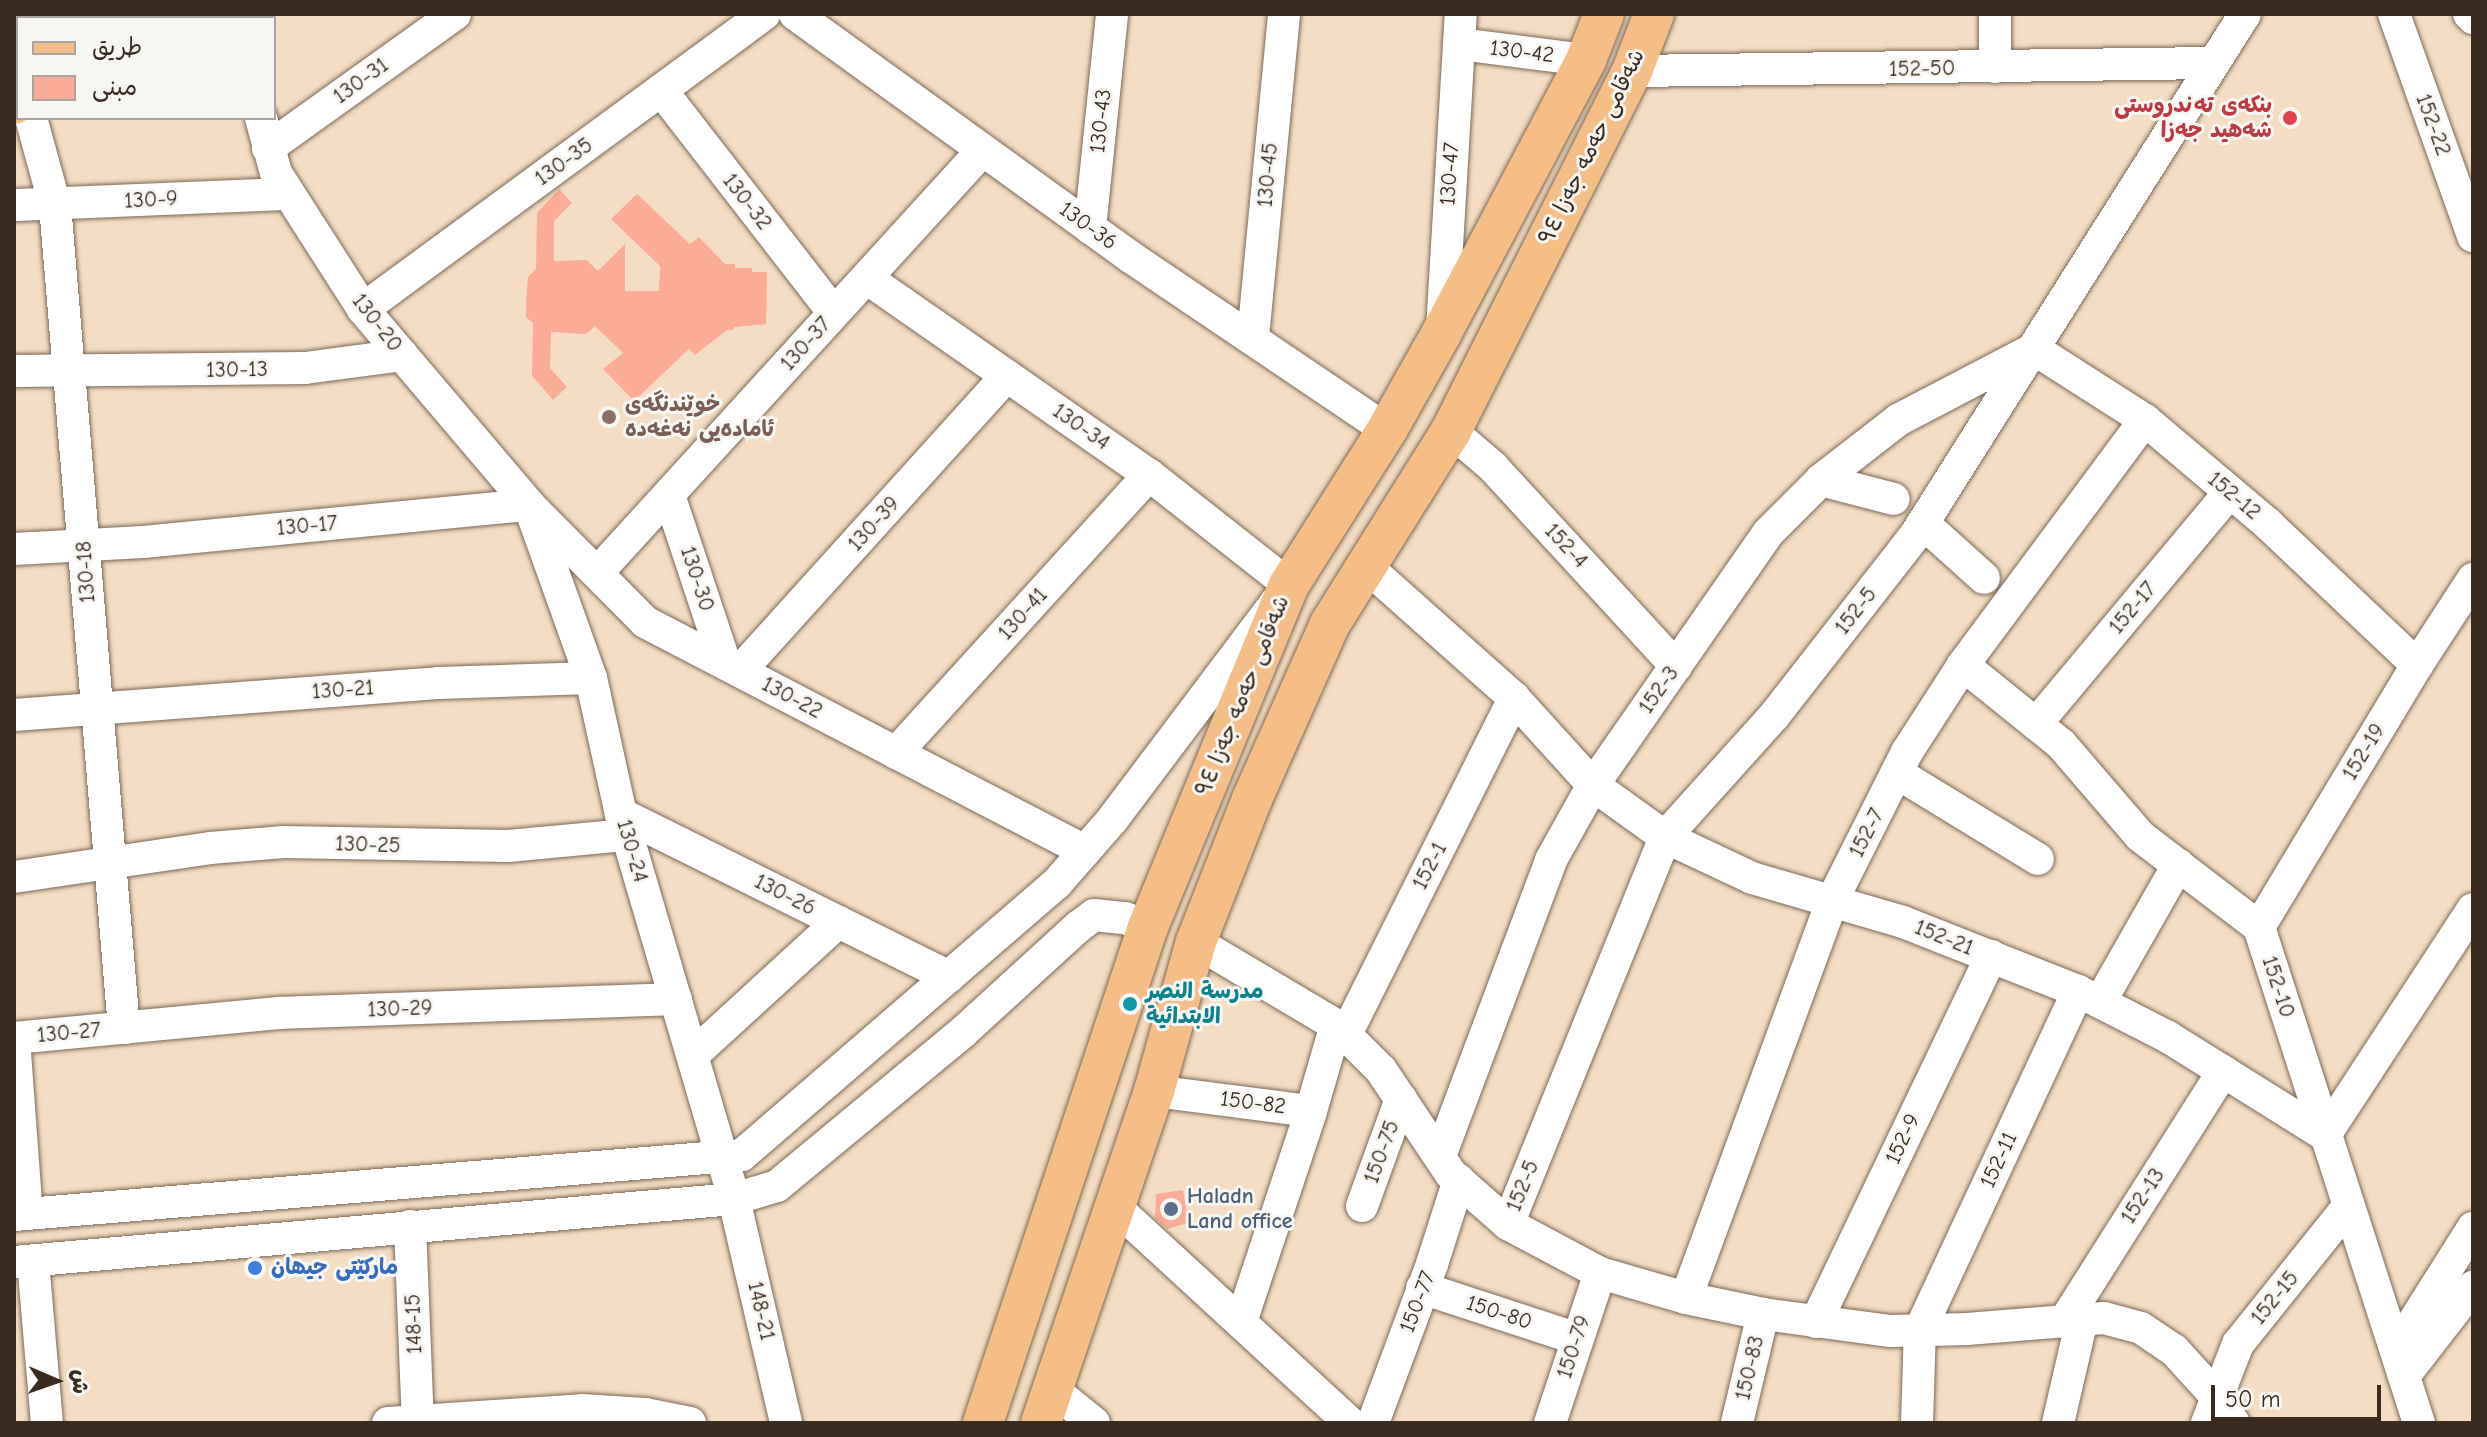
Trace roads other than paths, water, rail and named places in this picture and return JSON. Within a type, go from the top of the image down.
[{"type":"main road","name":"شەقامی حەمە جەزا ٩٤","points":[[983,1423],[1148,927],[1289,585],[1387,430],[1441,334],[1586,60],[1604,14]]},
{"type":"main road","name":"شەقامی حەمە جەزا ٩٤","points":[[1047,1406],[1154,1091],[1196,942],[1252,799],[1330,624],[1451,431],[1632,71],[1654,14]]},
{"type":"main road","points":[[1028,1291],[1079,1311]]},
{"type":"street","name":"130-31","points":[[264,133],[455,14]]},
{"type":"street","name":"130-35","points":[[363,309],[764,14]]},
{"type":"street","name":"130-36","points":[[795,14],[1090,228],[1387,430]]},
{"type":"street","name":"130-43","points":[[1090,228],[1112,14]]},
{"type":"street","name":"130-45","points":[[1253,337],[1284,14]]},
{"type":"street","points":[[1995,14],[1995,67]]},
{"type":"street","name":"152-5","points":[[1508,1224],[1665,837],[1774,716],[1923,523],[2245,14]]},
{"type":"street","name":"152-22","points":[[2394,14],[2473,236]]},
{"type":"street","name":"130-42","points":[[1460,29],[1586,60]]},
{"type":"street","name":"130-47","points":[[1441,334],[1460,29]]},
{"type":"street","name":"152-50","points":[[1632,71],[2213,63]]},
{"type":"street","name":"130-32","points":[[661,90],[834,313]]},
{"type":"street","name":"130-18","points":[[32,120],[55,205],[124,1028]]},
{"type":"street","name":"130-20","points":[[264,133],[288,194],[363,309],[529,505]]},
{"type":"street","name":"130-37","points":[[597,573],[982,151]]},
{"type":"street","name":"130-9","points":[[14,205],[288,194]]},
{"type":"street","name":"130-34","points":[[867,278],[1149,475],[1289,585]]},
{"type":"street","name":"152-12","points":[[2034,349],[2145,420],[2268,524],[2417,665]]},
{"type":"street","name":"152-3","points":[[1450,1168],[1551,860],[1593,785],[1768,533],[1821,480],[1898,420],[2034,349]]},
{"type":"street","name":"130-13","points":[[14,371],[305,368],[402,355]]},
{"type":"street","name":"130-39","points":[[732,667],[1007,376]]},
{"type":"street","name":"152-7","points":[[1686,1298],[1832,901],[1897,773],[1963,665],[2145,420]]},
{"type":"street","name":"152-4","points":[[1451,431],[1492,466],[1676,666]]},
{"type":"street","name":"130-41","points":[[896,753],[1149,475]]},
{"type":"street","points":[[1821,480],[1894,499]]},
{"type":"street","name":"152-17","points":[[2036,724],[2229,493]]},
{"type":"street","name":"130-30","points":[[669,495],[732,667]]},
{"type":"street","name":"130-17","points":[[14,549],[529,505]]},
{"type":"street","name":"130-22","points":[[529,505],[645,622],[1085,851]]},
{"type":"street","name":"130-24","points":[[529,505],[591,678],[624,824],[734,1199]]},
{"type":"street","points":[[1923,523],[1984,578]]},
{"type":"street","name":"152-21","points":[[1367,567],[1514,698],[1593,785],[1665,837],[1752,878],[1903,922],[2089,997],[2168,1037],[2325,1135]]},
{"type":"street","name":"152-19","points":[[2259,927],[2417,665],[2473,579]]},
{"type":"street","points":[[14,1038],[20,1215],[742,1155],[1057,883],[1085,851],[1289,585]]},
{"type":"street","name":"152-10","points":[[1963,665],[2061,744],[2140,836],[2259,927],[2347,1208],[2419,1423]]},
{"type":"street","name":"130-21","points":[[14,715],[438,683],[591,678]]},
{"type":"street","name":"152-1","points":[[1341,1030],[1514,698]]},
{"type":"street","points":[[1897,773],[2038,859]]},
{"type":"street","name":"130-25","points":[[14,877],[210,848],[284,842],[508,846],[624,824]]},
{"type":"street","name":"130-26","points":[[624,824],[838,922],[949,977]]},
{"type":"street","name":"152-11","points":[[1920,1330],[2089,997],[2178,865]]},
{"type":"street","points":[[2325,1135],[2473,909]]},
{"type":"street","points":[[47,1423],[24,1261],[734,1199],[777,1186],[963,1032],[1094,915],[1125,918],[1148,927]]},
{"type":"street","points":[[693,1055],[838,922]]},
{"type":"street","points":[[1196,942],[1341,1030],[1381,1070],[1450,1168],[1508,1224],[1600,1273],[1686,1298],[1816,1322],[1920,1330],[2104,1318],[2141,1328],[2174,1350],[2211,1409],[2234,1423]]},
{"type":"street","name":"152-9","points":[[1816,1322],[1991,956]]},
{"type":"street","name":"130-29","points":[[124,1028],[279,1013],[676,999]]},
{"type":"street","name":"130-27","points":[[14,1038],[124,1028]]},
{"type":"street","name":"150-82","points":[[1154,1091],[1311,1111],[1341,1030]]},
{"type":"street","name":"152-13","points":[[2058,1423],[2073,1321],[2223,1071]]},
{"type":"street","name":"150-75","points":[[1362,1206],[1401,1099]]},
{"type":"street","points":[[1241,1322],[1311,1111]]},
{"type":"street","name":"150-77","points":[[1373,1423],[1422,1288],[1450,1168]]},
{"type":"street","name":"148-21","points":[[734,1199],[786,1423]]},
{"type":"street","points":[[1114,1206],[1350,1423]]},
{"type":"street","name":"152-15","points":[[2211,1409],[2238,1344],[2347,1208]]},
{"type":"street","name":"148-15","points":[[408,1422],[410,1226]]},
{"type":"street","points":[[2400,1362],[2473,1228]]},
{"type":"street","name":"150-79","points":[[1550,1423],[1575,1338],[1600,1273]]},
{"type":"street","points":[[2400,1362],[2473,1287]]},
{"type":"street","name":"150-80","points":[[1422,1288],[1575,1338]]},
{"type":"street","name":"150-83","points":[[1737,1423],[1763,1314]]},
{"type":"street","points":[[1917,1423],[1920,1330]]},
{"type":"street","points":[[1047,1406],[1094,1423]]},
{"type":"street","points":[[408,1422],[645,1414],[690,1423]]},
{"type":"place","name":"بنکەی تەندروستی شەهید جەزا","points":[[2290,118]]},
{"type":"place","name":"خوێندنگەی ئامادەیی نەغەدە","points":[[609,417]]},
{"type":"place","name":"مدرسة النصر الابتدائية","points":[[1130,1004]]},
{"type":"place","name":"Haladn Land office","points":[[1171,1209]]},
{"type":"place","name":"ماركێتی جیھان","points":[[255,1268]]}]
